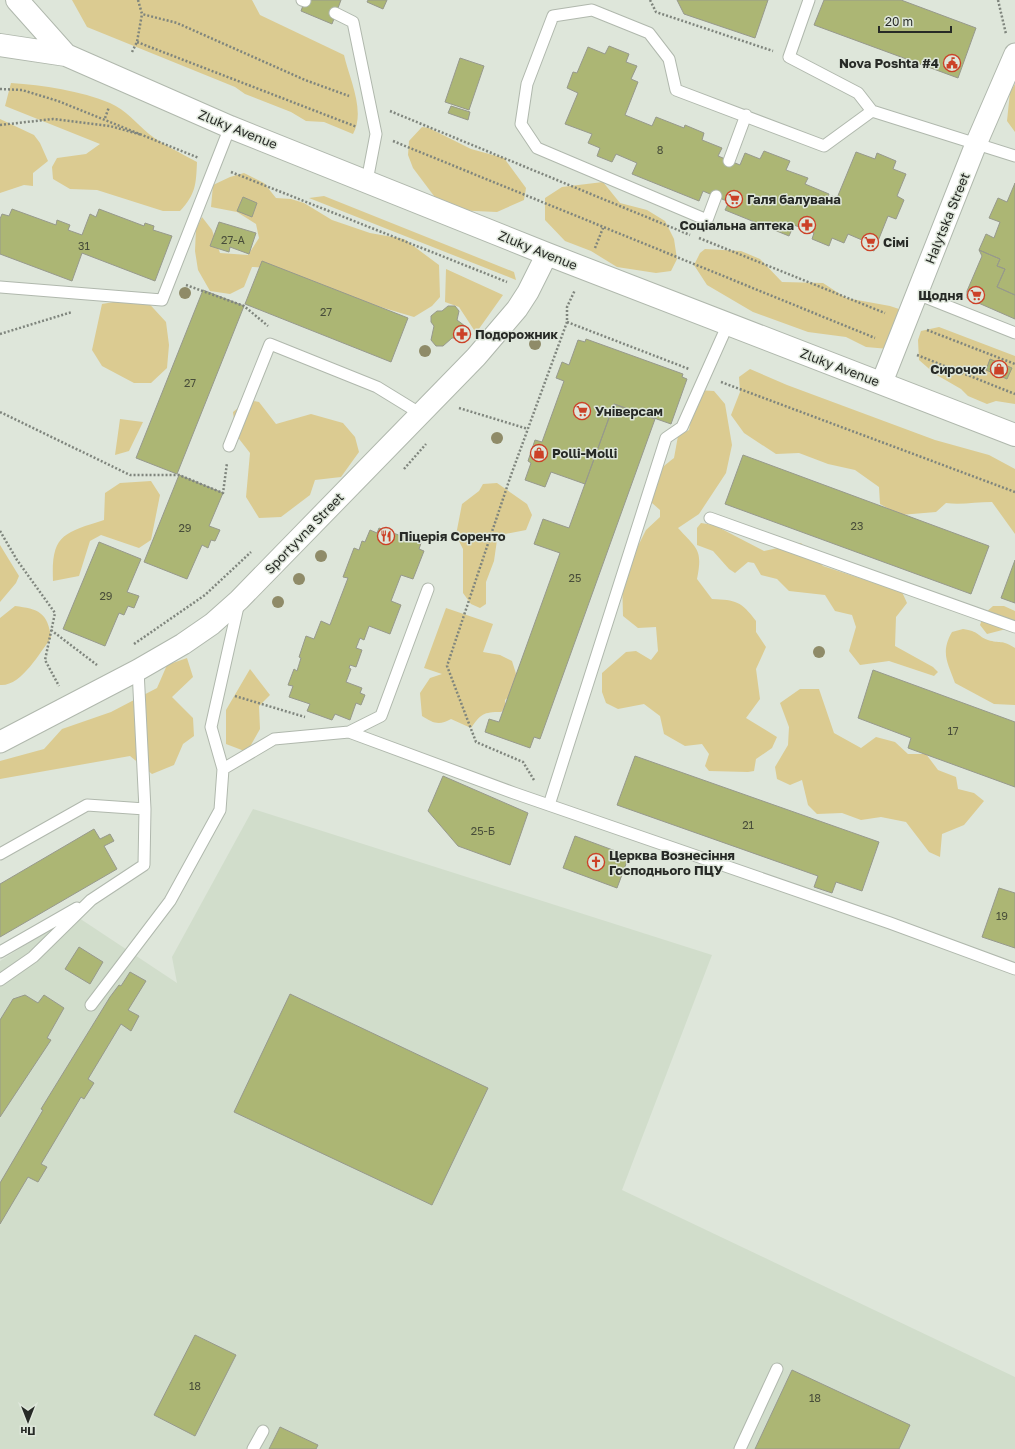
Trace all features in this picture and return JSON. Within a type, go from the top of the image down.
[{"type":"main road","name":"Zluky Avenue","points":[[16,0],[66,55]]},
{"type":"main road","name":"Zluky Avenue","points":[[0,45],[66,55],[230,127],[547,254],[882,382],[1015,435]]},
{"type":"street","name":"Halytska Street","points":[[882,382],[976,144],[1009,85],[1014,57]]},
{"type":"street","name":"Sportyvna Street","points":[[0,742],[68,705],[138,670],[183,644],[212,624],[239,600],[476,357],[517,309],[528,292],[547,254]]},
{"type":"lane","points":[[809,0],[789,57],[858,93],[872,111],[1015,156]]},
{"type":"lane","points":[[716,196],[707,220],[537,148],[521,124],[526,84],[553,16],[592,10],[649,33],[669,59],[676,90],[746,115],[824,146],[872,111]]},
{"type":"lane","points":[[335,13],[353,22],[376,134],[367,181]]},
{"type":"lane","points":[[729,161],[746,115]]},
{"type":"lane","points":[[0,287],[162,300],[230,127]]},
{"type":"lane","points":[[917,294],[1015,333]]},
{"type":"lane","points":[[549,805],[666,438],[682,427],[728,324]]},
{"type":"lane","points":[[229,446],[270,344],[377,387],[421,414]]},
{"type":"lane","points":[[710,518],[1015,628]]},
{"type":"lane","points":[[223,769],[274,739],[349,732],[380,716],[428,589]]},
{"type":"lane","points":[[91,1005],[170,901],[220,810],[223,769],[211,727],[239,600]]},
{"type":"lane","points":[[0,952],[91,900],[144,864],[145,809],[138,670]]},
{"type":"lane","points":[[349,732],[549,805],[876,918],[1015,969]]},
{"type":"lane","points":[[0,854],[87,806],[145,809]]},
{"type":"lane","points":[[0,980],[33,957],[91,900]]},
{"type":"lane","points":[[740,1449],[776,1369]]},
{"type":"lane","points":[[253,1449],[263,1431]]},
{"type":"path","points":[[132,52],[137,42],[142,14],[138,0]]},
{"type":"path","points":[[650,0],[656,12],[789,57]]},
{"type":"path","points":[[998,0],[1014,57]]},
{"type":"path","points":[[142,14],[177,23],[305,80],[435,128],[541,175],[906,322],[1015,364]]},
{"type":"path","points":[[137,42],[376,134],[896,347],[1015,394]]},
{"type":"path","points":[[0,89],[22,90],[105,118],[215,165],[514,285]]},
{"type":"path","points":[[105,118],[109,107]]},
{"type":"path","points":[[0,125],[53,119],[110,126],[156,139]]},
{"type":"path","points":[[549,805],[523,762],[476,742],[447,666],[511,475],[567,322],[567,307]]},
{"type":"path","points":[[0,334],[76,311]]},
{"type":"path","points":[[567,322],[1015,492]]},
{"type":"path","points":[[0,412],[130,475],[179,475],[223,493],[229,446]]},
{"type":"path","points":[[404,469],[429,440]]},
{"type":"path","points":[[0,531],[17,560],[55,613],[45,660],[68,705]]},
{"type":"path","points":[[131,646],[205,595],[252,551]]},
{"type":"path","points":[[51,630],[100,667]]},
{"type":"path","points":[[219,692],[307,718]]},
{"type":"shaded area","points":[[72,0],[252,0],[260,15],[344,55],[357,105],[357,125],[353,134],[324,122],[306,121],[291,112],[245,94],[235,87],[87,27]]},
{"type":"shaded area","points":[[11,83],[36,85],[74,92],[110,103],[121,109],[154,138],[197,162],[194,188],[185,205],[180,211],[163,211],[97,190],[70,189],[53,179],[52,167],[57,158],[86,154],[100,144],[5,106]]},
{"type":"shaded area","points":[[1015,84],[1015,132],[1007,121],[1010,92]]},
{"type":"shaded area","points":[[0,119],[34,135],[40,143],[48,161],[33,173],[33,186],[24,185],[0,193]]},
{"type":"shaded area","points":[[422,127],[429,128],[471,149],[504,158],[526,188],[524,200],[497,212],[453,210],[440,204],[413,168],[408,155],[409,141]]},
{"type":"shaded area","points":[[244,173],[264,183],[276,198],[291,199],[304,203],[332,220],[370,233],[404,239],[439,265],[440,297],[432,306],[414,317],[365,302],[293,274],[266,268],[252,267],[244,287],[230,294],[210,291],[198,270],[195,251],[196,229],[202,217],[212,230],[220,253],[248,255],[259,238],[256,224],[237,212],[211,207],[213,185],[230,177]]},
{"type":"shaded area","points":[[603,182],[620,203],[647,210],[665,221],[674,239],[677,259],[671,271],[656,273],[617,267],[591,251],[565,241],[545,220],[545,198],[562,187]]},
{"type":"shaded area","points":[[324,196],[514,272],[516,280],[309,198]]},
{"type":"shaded area","points":[[705,249],[741,251],[760,259],[782,282],[823,283],[846,298],[890,306],[911,313],[889,349],[866,347],[846,337],[808,332],[753,312],[707,285],[694,265],[700,253]]},
{"type":"shaded area","points":[[446,269],[503,295],[476,333],[459,307],[445,302]]},
{"type":"shaded area","points":[[143,297],[166,322],[169,345],[167,368],[151,383],[134,383],[102,366],[92,350],[102,304]]},
{"type":"shaded area","points":[[939,327],[1015,356],[1015,404],[996,401],[987,404],[968,396],[961,389],[935,374],[919,360],[918,340],[921,331]]},
{"type":"shaded area","points":[[750,369],[787,385],[935,440],[989,455],[1015,469],[1015,534],[992,502],[957,504],[946,503],[936,512],[900,515],[880,504],[879,487],[855,470],[828,464],[799,453],[776,454],[744,433],[731,415],[740,392],[739,377]]},
{"type":"shaded area","points":[[697,390],[714,391],[725,404],[732,445],[726,473],[699,514],[678,528],[694,545],[699,555],[697,579],[712,599],[733,601],[746,609],[756,621],[756,632],[766,647],[756,669],[760,699],[746,718],[777,737],[772,748],[756,759],[754,771],[748,772],[709,771],[705,766],[709,754],[702,744],[685,746],[664,734],[660,716],[644,704],[618,709],[606,703],[602,692],[602,673],[626,652],[636,651],[651,660],[658,651],[656,627],[638,628],[623,616],[622,578],[646,530],[660,517],[660,510],[652,503],[652,481],[657,472],[674,458],[678,436],[689,430]]},
{"type":"shaded area","points":[[248,400],[259,402],[276,424],[311,414],[343,423],[355,437],[359,452],[341,477],[315,480],[310,495],[281,517],[259,518],[246,497],[250,453],[236,435],[233,412]]},
{"type":"shaded area","points":[[120,419],[143,422],[129,451],[115,455]]},
{"type":"shaded area","points":[[151,481],[160,495],[151,540],[139,548],[101,535],[90,541],[79,576],[53,581],[54,554],[57,545],[62,538],[69,533],[104,520],[105,493],[120,483]]},
{"type":"shaded area","points":[[497,483],[527,504],[532,515],[526,530],[505,534],[497,540],[494,561],[486,582],[486,604],[480,608],[471,604],[463,593],[463,549],[456,535],[462,504],[479,491],[483,484]]},
{"type":"shaded area","points":[[701,523],[714,525],[764,551],[801,543],[823,566],[902,592],[907,603],[896,617],[895,646],[933,667],[938,672],[934,676],[889,661],[860,665],[849,651],[856,627],[852,615],[835,611],[825,595],[789,591],[777,579],[761,575],[754,563],[748,562],[735,573],[729,569],[713,551],[697,545],[697,528]]},
{"type":"shaded area","points":[[0,545],[19,576],[16,583],[0,602]]},
{"type":"shaded area","points":[[15,606],[40,613],[47,622],[50,629],[51,638],[36,660],[22,675],[8,684],[0,685],[0,618]]},
{"type":"shaded area","points":[[993,606],[1004,606],[1015,611],[1015,630],[1010,628],[987,634],[980,625],[984,614]]},
{"type":"shaded area","points":[[446,608],[493,624],[483,652],[500,655],[512,661],[516,673],[516,687],[505,700],[505,709],[501,712],[486,713],[477,720],[471,728],[451,719],[436,723],[422,716],[420,693],[430,678],[442,674],[424,668]]},
{"type":"shaded area","points":[[963,629],[975,632],[988,640],[1010,645],[1015,648],[1015,705],[994,704],[955,683],[946,658],[946,646],[952,632]]},
{"type":"shaded area","points":[[187,658],[193,677],[172,697],[193,718],[194,736],[183,744],[174,765],[152,774],[130,756],[0,779],[0,761],[44,749],[62,729],[111,712],[157,688],[167,665]]},
{"type":"shaded area","points":[[250,669],[270,695],[259,706],[260,729],[247,752],[226,744],[226,710]]},
{"type":"shaded area","points":[[800,689],[819,689],[834,733],[861,748],[876,737],[895,742],[908,754],[926,754],[938,770],[956,777],[958,789],[974,793],[984,801],[964,825],[942,834],[940,857],[929,852],[906,822],[881,817],[861,820],[842,813],[817,814],[808,805],[802,780],[790,785],[777,779],[775,767],[788,745],[789,727],[780,703]]},
{"type":"shaded area","points":[[253,809],[712,955],[622,1190],[1015,1377],[1015,1449],[0,1449],[0,961],[73,914],[177,983],[172,957]]},
{"type":"building","points":[[305,0],[341,0],[332,24],[301,11]]},
{"type":"building","points":[[368,0],[387,0],[383,9],[367,2]]},
{"type":"building","points":[[677,0],[768,0],[755,38],[684,14]]},
{"type":"building","points":[[824,0],[901,0],[976,28],[958,78],[814,25]]},
{"type":"building","points":[[609,46],[629,54],[626,62],[637,66],[631,79],[638,82],[625,115],[652,126],[656,117],[684,128],[685,125],[704,133],[702,140],[722,148],[718,156],[740,165],[745,153],[760,159],[764,151],[790,161],[786,170],[808,178],[805,184],[829,194],[827,199],[831,200],[832,196],[837,198],[856,152],[875,159],[877,153],[896,161],[893,169],[906,174],[897,196],[904,200],[896,219],[888,216],[874,251],[867,248],[869,243],[848,234],[844,243],[832,238],[829,246],[812,239],[814,233],[794,225],[789,236],[725,210],[729,202],[703,191],[699,201],[632,174],[637,163],[616,154],[612,162],[597,156],[600,148],[588,143],[592,134],[565,124],[578,93],[567,88],[573,72],[577,73],[588,47],[605,54]]},
{"type":"building","points":[[460,58],[484,66],[469,110],[445,102]]},
{"type":"building","points":[[451,106],[470,112],[468,120],[448,113]]},
{"type":"building","points":[[1015,183],[1015,295],[997,287],[1005,269],[997,266],[1000,259],[979,250],[986,234],[994,238],[1000,222],[989,218],[998,198],[1007,202]]},
{"type":"building","points":[[243,197],[257,203],[252,217],[237,211]]},
{"type":"building","points":[[12,209],[56,225],[57,220],[70,225],[68,230],[82,235],[90,214],[96,217],[99,209],[144,226],[145,223],[154,226],[153,230],[172,236],[155,281],[82,253],[72,281],[0,254],[0,219],[2,214],[9,216]]},
{"type":"building","points":[[219,222],[256,233],[249,254],[230,247],[229,252],[210,246]]},
{"type":"building","points":[[979,250],[1000,259],[997,266],[1005,269],[997,287],[1015,295],[1015,319],[967,298],[967,291],[982,256]]},
{"type":"building","points":[[262,261],[408,318],[391,362],[245,304]]},
{"type":"building","points":[[203,290],[244,306],[177,474],[136,458]]},
{"type":"building","points":[[448,306],[455,306],[459,311],[457,320],[465,326],[464,333],[459,338],[452,338],[443,346],[436,346],[431,340],[434,326],[431,322],[431,316],[437,311],[442,311]]},
{"type":"building","name":"Універсам","points":[[586,339],[683,374],[682,377],[687,379],[671,424],[614,404],[585,484],[551,472],[545,487],[525,480],[531,463],[528,461],[535,440],[542,442],[564,381],[556,378],[562,362],[569,365],[578,340],[585,342]]},
{"type":"building","name":"Сирочок","points":[[990,359],[1012,368],[1007,379],[986,370]]},
{"type":"building","points":[[614,404],[655,419],[540,739],[534,737],[530,748],[485,732],[489,719],[499,722],[560,553],[534,544],[543,519],[569,528]]},
{"type":"building","points":[[743,455],[989,546],[971,594],[725,504]]},
{"type":"building","points":[[179,475],[223,493],[209,526],[220,530],[215,541],[211,540],[208,548],[202,545],[187,579],[144,562]]},
{"type":"building","points":[[379,528],[421,543],[419,549],[424,551],[413,579],[401,575],[391,601],[401,605],[390,634],[369,626],[364,640],[360,638],[356,648],[362,650],[356,667],[350,665],[349,668],[351,669],[346,682],[362,688],[360,693],[365,695],[361,705],[356,703],[350,720],[335,714],[332,720],[307,711],[310,704],[289,697],[293,686],[288,685],[294,669],[297,671],[301,658],[299,657],[306,636],[314,639],[321,621],[330,625],[348,578],[343,577],[354,548],[359,550],[362,541],[365,542],[370,530],[377,533]]},
{"type":"building","points":[[99,542],[141,559],[127,592],[139,596],[134,608],[128,606],[124,615],[119,613],[105,646],[63,629]]},
{"type":"building","points":[[1015,560],[1015,603],[1001,598]]},
{"type":"building","points":[[873,670],[1015,722],[1015,787],[908,748],[911,738],[858,718]]},
{"type":"building","points":[[635,756],[879,842],[862,891],[836,882],[832,893],[814,887],[818,876],[617,805]]},
{"type":"building","points":[[443,776],[528,813],[510,865],[458,846],[428,811]]},
{"type":"building","points":[[94,829],[100,839],[110,834],[114,841],[104,846],[117,869],[0,937],[0,884]]},
{"type":"building","name":"Церква Вознесіння Господнього ПЦУ","points":[[575,836],[629,856],[617,888],[563,868]]},
{"type":"building","points":[[999,888],[1015,893],[1015,948],[982,937]]},
{"type":"building","points":[[79,947],[103,962],[90,984],[65,969]]},
{"type":"building","points":[[130,972],[146,981],[128,1010],[139,1016],[131,1031],[121,1024],[88,1079],[94,1083],[84,1099],[81,1097],[41,1164],[47,1167],[38,1182],[28,1177],[0,1224],[0,1183],[43,1110],[41,1109],[110,997],[119,985],[121,986]]},
{"type":"building","points":[[290,994],[488,1088],[432,1205],[234,1112]]},
{"type":"building","points":[[25,995],[38,1003],[44,995],[64,1008],[47,1038],[51,1040],[0,1117],[0,1020],[13,999]]},
{"type":"building","points":[[195,1335],[236,1355],[195,1436],[154,1415]]},
{"type":"building","points":[[792,1370],[910,1425],[899,1449],[755,1449]]},
{"type":"building","points":[[280,1427],[318,1445],[316,1449],[269,1449]]},
{"type":"place","name":"Nova Poshta #4","points":[[952,63]]},
{"type":"place","name":"Галя балувана","points":[[734,199]]},
{"type":"place","name":"Соціальна аптека","points":[[807,225]]},
{"type":"place","name":"Сімі","points":[[870,242]]},
{"type":"place","name":"Щодня","points":[[976,295]]},
{"type":"place","name":"Подорожник","points":[[462,334]]},
{"type":"place","name":"Сирочок","points":[[999,369]]},
{"type":"place","name":"Універсам","points":[[582,411]]},
{"type":"place","name":"Polli-Molli","points":[[539,453]]},
{"type":"place","name":"Піцерія Соренто","points":[[386,536]]},
{"type":"place","name":"Церква Вознесіння Господнього ПЦУ","points":[[596,862]]}]
